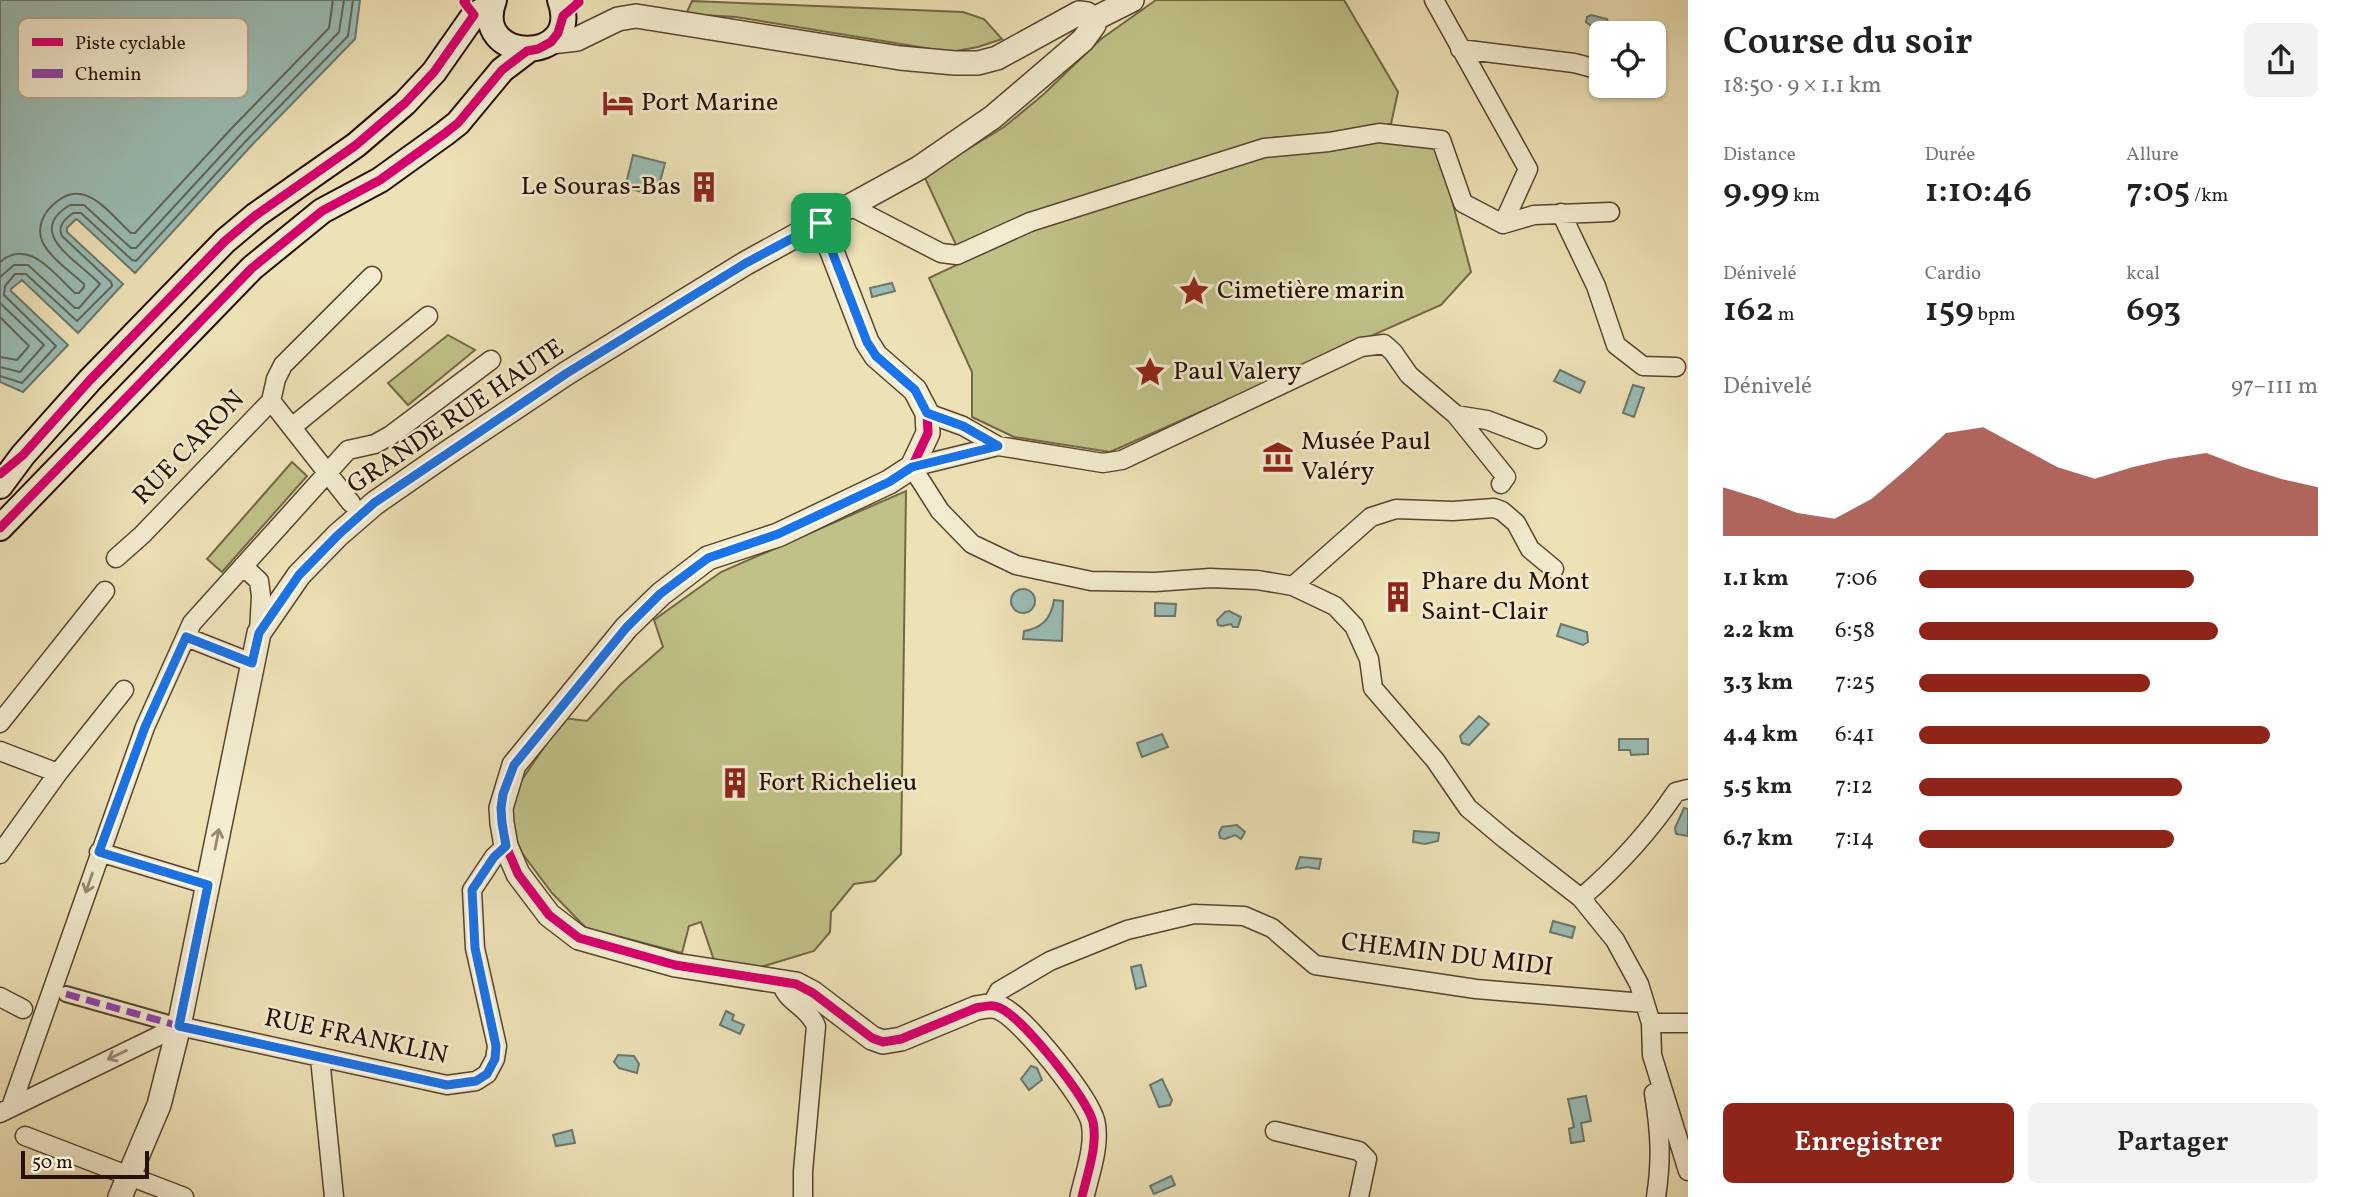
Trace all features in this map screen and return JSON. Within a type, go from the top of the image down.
[{"type":"main road","points":[[0,528],[252,268],[322,211],[380,180],[458,123],[502,70],[548,34],[583,0]]},
{"type":"main road","points":[[493,3],[493,27],[501,39],[513,48],[548,34]]},
{"type":"main road","points":[[0,486],[23,455],[90,380],[225,241],[256,215],[356,145],[405,103],[435,72],[474,15],[493,3]]},
{"type":"street","points":[[548,34],[577,39],[618,19],[636,16],[900,58],[978,63],[1017,49],[1070,16],[1079,13],[1094,19],[1132,0]]},
{"type":"street","points":[[1434,0],[1528,169],[1503,224]]},
{"type":"street","name":"GRANDE RUE HAUTE","points":[[124,1187],[159,1105],[179,1026],[259,633],[299,575],[338,535],[386,495],[567,373],[746,263],[919,168],[993,117],[1083,40],[1094,25],[1094,19]]},
{"type":"street","points":[[1460,49],[1589,67]]},
{"type":"street","points":[[852,207],[941,253],[957,255],[1030,222],[1264,148],[1380,134],[1441,140],[1463,203],[1503,224],[1534,215],[1610,212]]},
{"type":"street","points":[[1561,213],[1596,286],[1616,345],[1643,366],[1676,367]]},
{"type":"street","points":[[821,223],[867,342],[876,356],[915,390],[927,413],[928,433],[912,467]]},
{"type":"street","name":"RUE CARON","points":[[116,558],[142,535],[271,401],[276,379],[283,365],[372,276]]},
{"type":"street","points":[[292,427],[428,316]]},
{"type":"street","points":[[927,413],[963,426],[998,446],[1103,463],[1122,460],[1361,347],[1384,344],[1409,375],[1456,415],[1507,481]]},
{"type":"street","points":[[5,1110],[145,727],[192,623],[348,450],[374,444],[391,435],[491,360]]},
{"type":"street","points":[[271,401],[351,503]]},
{"type":"street","points":[[1456,415],[1487,420],[1537,439]]},
{"type":"street","points":[[998,446],[912,467],[889,482],[778,534],[708,558],[660,594],[626,628],[514,765],[503,794],[502,823],[506,846],[517,874],[550,915],[579,938],[675,965],[796,984],[813,993],[872,1038],[883,1042],[901,1039],[976,1008],[991,1006],[1003,1009],[1028,1033],[1077,1090],[1090,1113],[1094,1125],[1094,1142],[1082,1197]]},
{"type":"street","points":[[0,474],[23,455]]},
{"type":"street","points":[[912,467],[940,511],[972,544],[1016,565],[1091,581],[1155,582],[1210,578],[1257,580],[1293,586],[1335,606],[1354,626],[1369,659],[1373,688],[1387,708],[1435,760],[1468,807],[1581,898],[1615,940],[1639,984],[1651,1023],[1652,1079],[1661,1138],[1656,1197]]},
{"type":"street","points":[[1293,586],[1371,517],[1396,509],[1502,510],[1516,523],[1530,549],[1553,569]]},
{"type":"street","points":[[243,566],[259,581],[259,633]]},
{"type":"street","points":[[0,723],[105,592]]},
{"type":"street","points":[[186,637],[252,663]]},
{"type":"street","points":[[3,843],[124,690]]},
{"type":"street","points":[[0,751],[58,773]]},
{"type":"street","points":[[1581,898],[1613,869],[1661,815],[1676,792],[1688,789]]},
{"type":"street","name":"RUE FRANKLIN","points":[[179,1026],[447,1085],[470,1083],[487,1074],[495,1059],[496,1046],[475,948],[472,890],[489,863],[506,846]]},
{"type":"street","points":[[99,852],[208,885]]},
{"type":"street","name":"CHEMIN DU MIDI","points":[[991,1006],[999,991],[1050,961],[1127,930],[1194,914],[1244,916],[1272,928],[1315,965],[1476,989],[1644,1003]]},
{"type":"street","points":[[782,983],[787,996],[807,1011],[816,1026],[803,1197]]},
{"type":"street","points":[[66,994],[179,1026]]},
{"type":"street","points":[[0,997],[23,1009]]},
{"type":"street","points":[[1651,1023],[1688,1023]]},
{"type":"street","points":[[5,1110],[179,1026]]},
{"type":"street","points":[[1652,1055],[1688,1171]]},
{"type":"street","points":[[320,1058],[334,1197]]},
{"type":"street","points":[[1275,1131],[1359,1151],[1367,1159],[1359,1197]]},
{"type":"street","points":[[25,1136],[124,1187],[184,1197]]},
{"type":"green space","points":[[1156,0],[1344,0],[1398,92],[1391,124],[1325,134],[1270,138],[1026,215],[957,247],[924,176],[1004,127],[1044,94],[1101,39]]},
{"type":"green space","points":[[692,1],[963,12],[984,19],[1002,39],[950,52],[736,17],[686,14]]},
{"type":"green space","name":"Cimetière marin","points":[[1383,139],[1437,144],[1471,272],[1441,305],[1110,452],[1014,437],[972,417],[972,372],[929,278],[1033,229],[1261,157]]},
{"type":"green space","points":[[448,335],[475,350],[408,405],[388,383]]},
{"type":"green space","points":[[292,462],[307,476],[222,572],[207,559]]},
{"type":"green space","points":[[906,491],[901,854],[875,881],[854,884],[831,912],[830,932],[814,951],[754,969],[715,963],[701,922],[689,926],[682,953],[586,928],[552,893],[522,853],[509,823],[517,787],[564,718],[587,721],[621,684],[663,647],[654,620],[721,572]]},
{"type":"water","points":[[0,0],[360,0],[355,39],[250,147],[135,273],[78,220],[67,228],[67,232],[123,284],[78,333],[22,280],[11,291],[68,345],[23,392],[0,382]]},
{"type":"water","points":[[1591,15],[1607,21],[1589,21],[1589,24],[1586,22]]},
{"type":"water","points":[[633,155],[665,163],[660,182],[646,179],[643,192],[625,188]]},
{"type":"water","points":[[892,283],[895,291],[872,297],[870,288]]},
{"type":"water","points":[[1560,370],[1585,382],[1580,393],[1554,381]]},
{"type":"water","points":[[1633,385],[1644,388],[1634,417],[1623,413]]},
{"type":"water","points":[[1023,589],[1031,593],[1035,601],[1031,609],[1023,613],[1015,609],[1011,601],[1015,593]]},
{"type":"water","points":[[1054,600],[1063,601],[1062,641],[1023,639],[1024,631],[1036,628],[1048,617]]},
{"type":"water","points":[[1155,603],[1176,604],[1175,616],[1155,616]]},
{"type":"water","points":[[1229,611],[1241,617],[1238,627],[1231,624],[1218,625],[1217,620]]},
{"type":"water","points":[[1561,624],[1587,632],[1588,642],[1583,645],[1557,636]]},
{"type":"water","points":[[1479,716],[1489,724],[1469,745],[1462,743],[1460,736]]},
{"type":"water","points":[[1162,734],[1168,747],[1142,757],[1137,743]]},
{"type":"water","points":[[1619,739],[1648,739],[1648,754],[1631,755],[1630,750],[1619,750]]},
{"type":"water","points":[[1684,808],[1688,809],[1688,836],[1676,834],[1675,828]]},
{"type":"water","points":[[1237,825],[1245,832],[1241,839],[1235,835],[1220,838],[1222,827]]},
{"type":"water","points":[[1414,831],[1439,833],[1438,841],[1425,844],[1413,842]]},
{"type":"water","points":[[1300,857],[1321,859],[1319,869],[1296,869]]},
{"type":"water","points":[[1553,921],[1575,927],[1572,938],[1550,932]]},
{"type":"water","points":[[1141,965],[1146,986],[1136,989],[1131,967]]},
{"type":"water","points":[[726,1011],[734,1015],[732,1020],[744,1025],[740,1034],[720,1025]]},
{"type":"water","points":[[618,1055],[634,1056],[639,1064],[637,1073],[619,1068],[614,1062]]},
{"type":"water","points":[[1031,1066],[1037,1068],[1042,1080],[1029,1090],[1021,1079]]},
{"type":"water","points":[[1162,1079],[1172,1100],[1170,1105],[1159,1107],[1150,1085]]},
{"type":"water","points":[[1586,1096],[1591,1121],[1581,1123],[1584,1141],[1571,1143],[1569,1129],[1574,1127],[1568,1099]]},
{"type":"water","points":[[572,1130],[575,1143],[556,1146],[553,1135]]},
{"type":"water","points":[[1171,1176],[1175,1185],[1154,1194],[1150,1186]]},
{"type":"marked path","points":[[66,994],[179,1026]]},
{"type":"cycle path","points":[[0,474],[23,455],[90,380],[225,241],[256,215],[356,145],[405,103],[434,72],[474,15],[464,2],[466,0]]},
{"type":"cycle path","points":[[0,528],[252,268],[322,211],[380,180],[458,123],[502,70],[527,51],[551,42],[558,33],[563,16],[578,0]]},
{"type":"cycle path","points":[[821,223],[867,342],[876,356],[915,390],[927,413],[928,433],[912,467],[889,482],[778,535],[708,558],[661,594],[626,628],[514,765],[501,808],[506,846],[518,874],[549,915],[579,938],[675,965],[796,984],[813,993],[872,1038],[883,1042],[901,1039],[976,1008],[999,1007],[1025,1028],[1068,1079],[1093,1122],[1094,1141],[1082,1197]]},
{"type":"place","name":"Port Marine","points":[[618,103]]},
{"type":"place","name":"Le Souras-Bas","points":[[704,187]]},
{"type":"place","name":"Cimetière marin","points":[[1194,291]]},
{"type":"place","name":"Paul Valery","points":[[1150,372]]},
{"type":"place","name":"Musée Paul Valéry","points":[[1278,457]]},
{"type":"place","name":"Phare du Mont Saint-Clair","points":[[1398,597]]},
{"type":"place","name":"Fort Richelieu","points":[[735,783]]},
{"type":"route","points":[[821,223],[862,333],[876,356],[915,390],[927,413],[963,426],[998,446],[912,467],[889,482],[778,534],[708,558],[660,594],[626,628],[534,738],[514,765],[503,794],[501,808],[506,846],[483,870],[472,890],[475,948],[497,1053],[487,1074],[482,1078],[470,1083],[447,1085],[179,1026],[208,885],[99,852],[145,727],[186,637],[252,663],[259,633],[299,575],[374,503],[567,373],[746,263],[821,223]]}]
